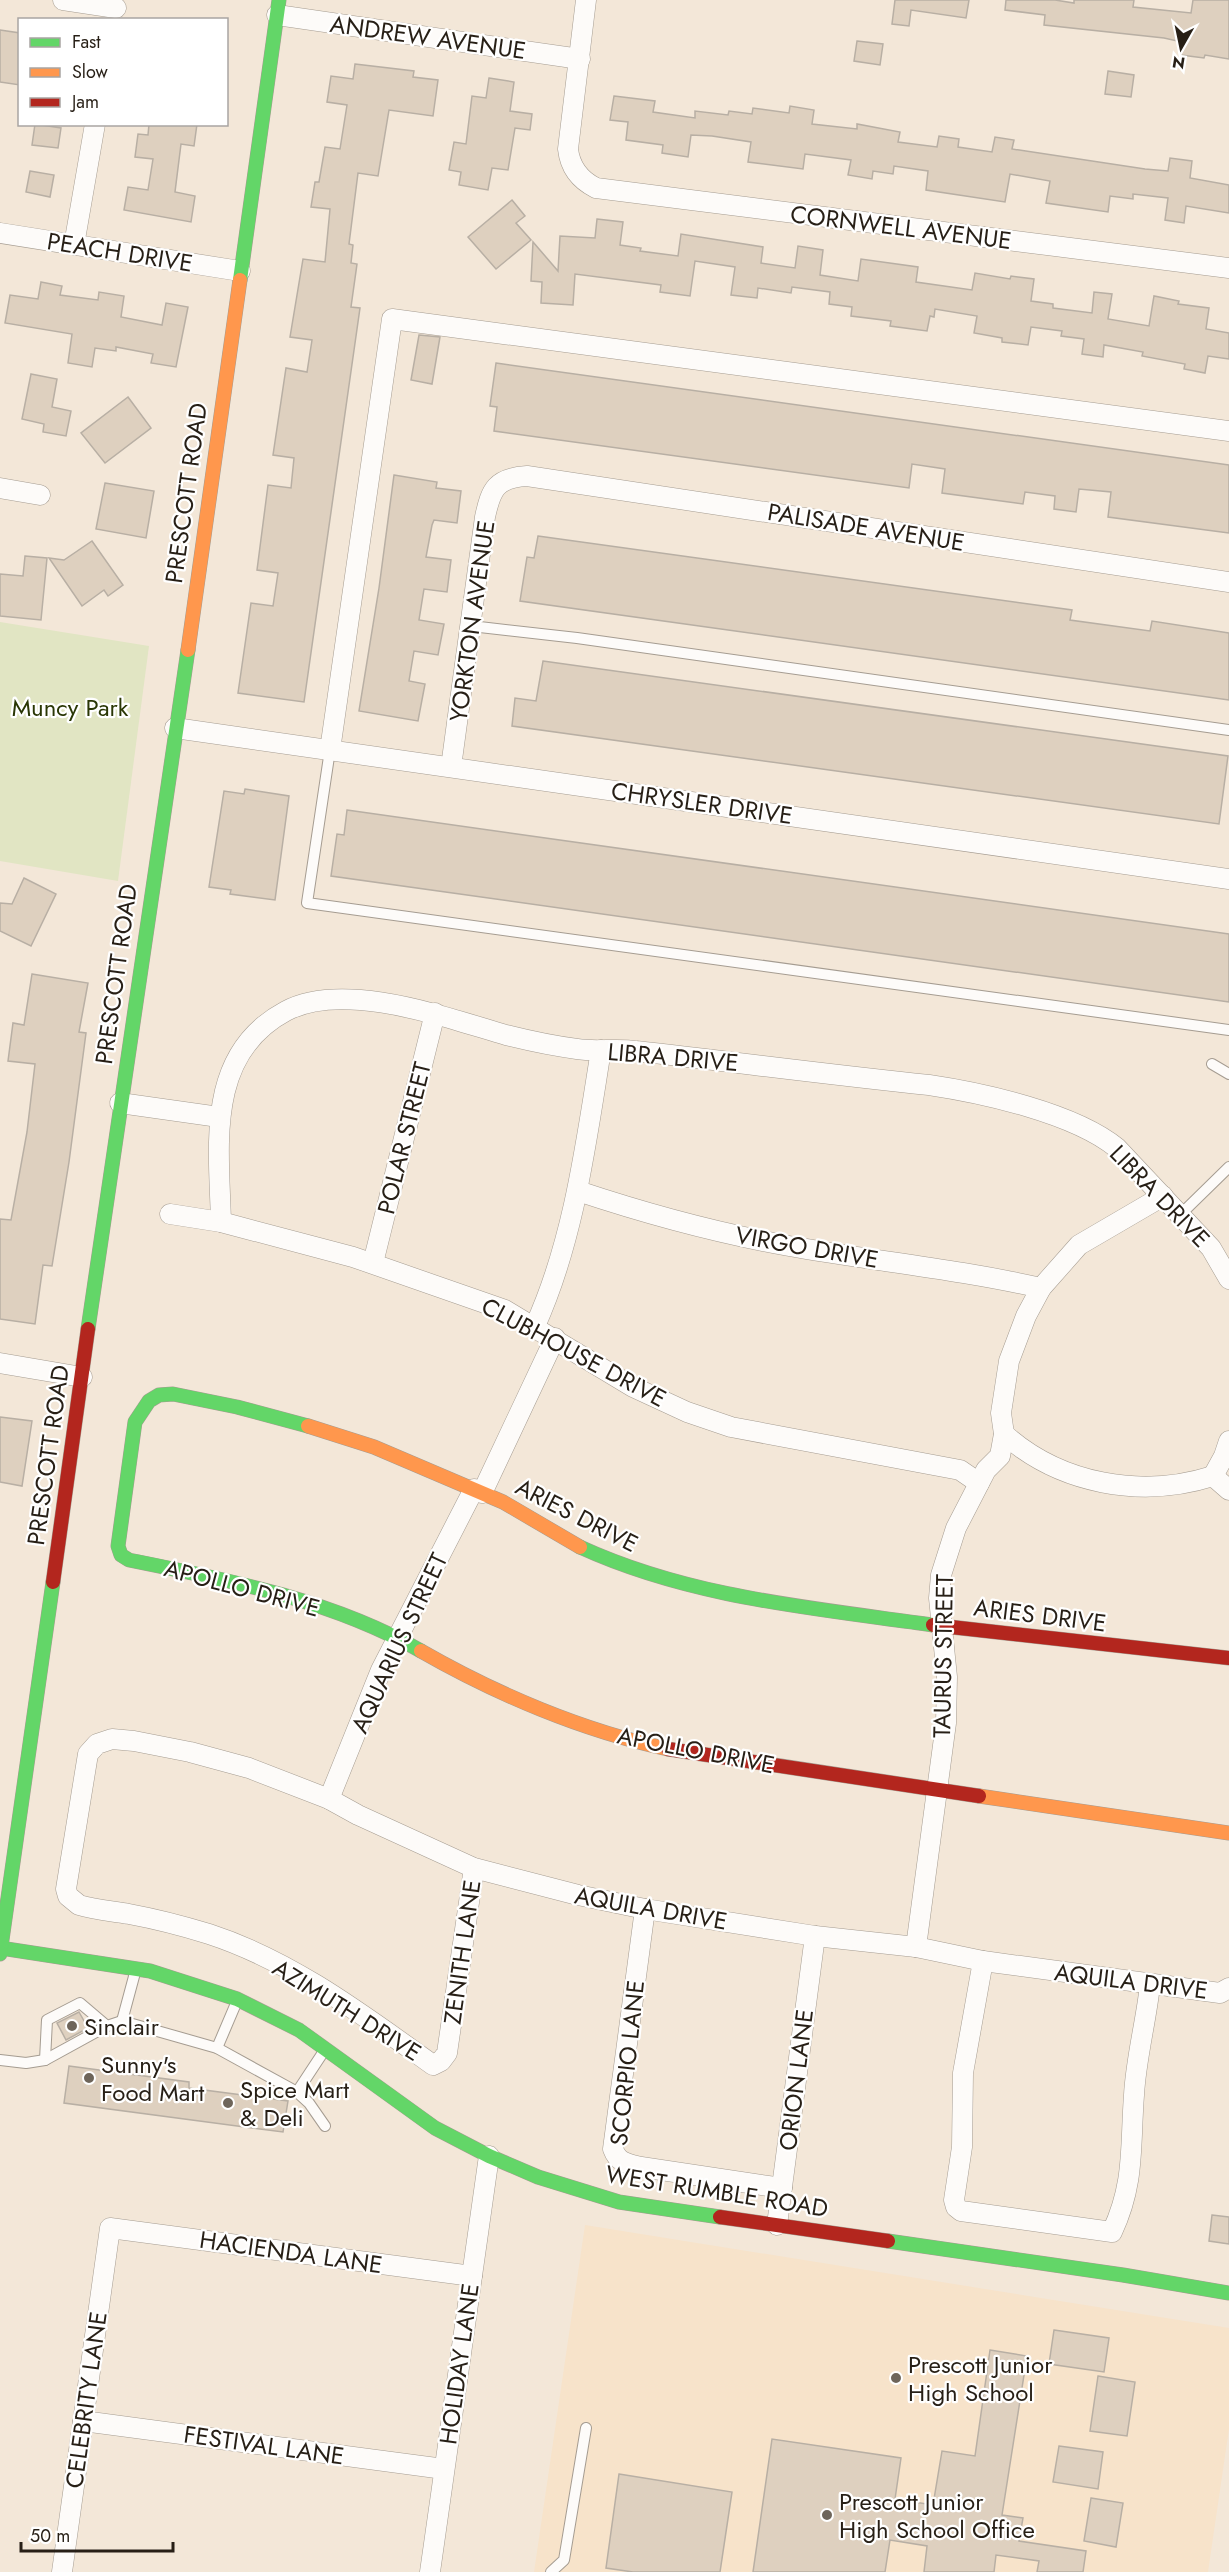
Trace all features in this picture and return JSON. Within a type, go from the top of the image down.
[{"type":"street","points":[[63,0],[115,9]]},
{"type":"street","points":[[580,59],[586,0]]},
{"type":"street","name":"ANDREW AVENUE","points":[[278,7],[580,59]]},
{"type":"street","name":"PRESCOTT ROAD","points":[[0,1950],[120,1103],[187,659],[278,7]]},
{"type":"street","name":"CORNWELL AVENUE","points":[[580,59],[568,149],[569,158],[577,174],[587,183],[605,190],[1229,268]]},
{"type":"street","points":[[74,246],[95,126]]},
{"type":"street","name":"PEACH DRIVE","points":[[0,233],[240,271]]},
{"type":"street","points":[[330,750],[392,319],[1229,432]]},
{"type":"street","name":"PALISADE AVENUE","points":[[503,481],[512,477],[527,476],[1229,582]]},
{"type":"street","name":"YORKTON AVENUE","points":[[451,767],[490,495],[503,481]]},
{"type":"street","points":[[0,488],[40,495]]},
{"type":"street","name":"CHRYSLER DRIVE","points":[[175,728],[1229,879]]},
{"type":"street","name":"LIBRA DRIVE","points":[[221,1222],[219,1117],[229,1073],[238,1055],[260,1030],[286,1011],[328,1000],[363,1001],[435,1013],[506,1035],[561,1047],[632,1050],[975,1092],[1079,1126],[1101,1136],[1117,1148],[1181,1214],[1211,1248],[1229,1279]]},
{"type":"street","name":"POLAR STREET","points":[[374,1263],[435,1013]]},
{"type":"street","points":[[535,1326],[549,1294],[578,1191],[601,1050]]},
{"type":"street","points":[[120,1103],[219,1117]]},
{"type":"street","name":"VIRGO DRIVE","points":[[578,1191],[657,1217],[788,1246],[1002,1279],[1041,1288]]},
{"type":"street","name":"TAURUS STREET","points":[[916,1947],[946,1723],[947,1677],[944,1626],[939,1598],[941,1575],[956,1528],[979,1483],[1000,1456],[1004,1434],[1001,1413],[1009,1361],[1026,1316],[1041,1288],[1079,1245],[1163,1196]]},
{"type":"street","name":"CLUBHOUSE DRIVE","points":[[170,1214],[221,1222],[374,1263],[505,1310],[633,1387],[687,1412],[731,1427],[960,1470],[979,1483]]},
{"type":"street","name":"AQUARIUS STREET","points":[[329,1799],[381,1670],[478,1491],[555,1338]]},
{"type":"street","points":[[0,1364],[82,1377]]},
{"type":"street","name":"ARIES DRIVE","points":[[121,1555],[118,1546],[135,1422],[148,1401],[159,1395],[173,1394],[237,1407],[332,1432],[374,1447],[503,1502],[570,1542],[613,1562],[655,1577],[752,1600],[944,1626],[1229,1658]]},
{"type":"street","points":[[1004,1434],[1033,1457],[1075,1476],[1135,1487],[1192,1483],[1213,1476],[1229,1441]]},
{"type":"street","points":[[1213,1476],[1229,1490]]},
{"type":"street","name":"APOLLO DRIVE","points":[[121,1555],[129,1560],[239,1582],[285,1595],[398,1638],[445,1665],[573,1723],[666,1749],[1229,1833]]},
{"type":"street","name":"AQUILA DRIVE","points":[[97,1744],[112,1739],[134,1741],[190,1752],[249,1768],[329,1799],[474,1868],[578,1895],[645,1909],[815,1936],[916,1947],[983,1961],[1150,1985],[1220,1992],[1228,1989]]},
{"type":"street","name":"AZIMUTH DRIVE","points":[[97,1744],[88,1754],[84,1767],[66,1889],[70,1898],[90,1909],[130,1914],[211,1935],[259,1955],[346,2003],[434,2065]]},
{"type":"street","name":"ZENITH LANE","points":[[434,2065],[441,2061],[447,2053],[474,1868]]},
{"type":"street","name":"SCORPIO LANE","points":[[645,1909],[614,2149],[616,2157],[624,2163],[782,2193]]},
{"type":"street","name":"ORION LANE","points":[[777,2225],[815,1936]]},
{"type":"street","name":"WEST RUMBLE ROAD","points":[[0,1950],[136,1969],[199,1985],[237,1999],[299,2030],[326,2048],[392,2100],[435,2128],[489,2156],[538,2177],[635,2206],[1123,2275],[1229,2293]]},
{"type":"street","points":[[983,1961],[963,2073],[962,2147],[954,2200],[956,2207],[962,2211],[1112,2232],[1121,2212],[1132,2163],[1135,2085],[1150,1985]]},
{"type":"street","name":"HOLIDAY LANE","points":[[430,2572],[489,2156]]},
{"type":"street","name":"HACIENDA LANE","points":[[110,2228],[472,2277]]},
{"type":"street","name":"CELEBRITY LANE","points":[[62,2572],[110,2228]]},
{"type":"street","name":"FESTIVAL LANE","points":[[83,2421],[444,2469]]},
{"type":"lane","points":[[471,626],[577,638],[1229,730]]},
{"type":"lane","points":[[330,750],[308,903],[1229,1030]]},
{"type":"lane","points":[[1212,1064],[1229,1074]]},
{"type":"lane","points":[[1181,1214],[1229,1167]]},
{"type":"lane","points":[[122,2021],[136,1969]]},
{"type":"lane","points":[[217,2048],[237,1999]]},
{"type":"lane","points":[[45,2061],[47,2020],[80,2003],[107,2026]]},
{"type":"lane","points":[[0,2060],[26,2063],[45,2061],[107,2026],[122,2021],[217,2048],[297,2092],[309,2103],[325,2126]]},
{"type":"lane","points":[[297,2092],[326,2048]]},
{"type":"lane","points":[[551,2572],[564,2560],[586,2428]]},
{"type":"shaded area","name":"Prescott Junior High School","points":[[585,2225],[1229,2328],[1229,2429],[1208,2572],[534,2572]]},
{"type":"green space","name":"Muncy Park","points":[[0,622],[149,646],[118,881],[0,861]]},
{"type":"building","points":[[895,0],[969,0],[966,18],[911,10],[909,26],[892,24]]},
{"type":"building","points":[[1006,0],[1055,0],[1074,3],[1074,0],[1134,0],[1133,7],[1191,13],[1193,0],[1229,0],[1229,59],[1205,55],[1204,58],[1181,55],[1182,42],[1164,38],[1044,25],[1045,15],[1005,10]]},
{"type":"building","points":[[0,30],[18,33],[18,85],[0,82]]},
{"type":"building","points":[[857,41],[883,44],[880,65],[854,61]]},
{"type":"building","points":[[355,64],[414,71],[413,77],[438,80],[433,116],[389,110],[378,176],[358,173],[349,244],[353,245],[351,263],[357,264],[351,307],[360,308],[304,702],[238,693],[251,603],[273,606],[278,573],[257,570],[268,485],[291,488],[294,458],[273,455],[286,368],[307,372],[312,340],[290,337],[303,259],[325,262],[330,209],[311,207],[315,182],[319,182],[325,147],[340,149],[347,105],[327,102],[331,76],[353,79]]},
{"type":"building","points":[[1108,71],[1134,75],[1131,97],[1105,94]]},
{"type":"building","points":[[489,78],[514,82],[510,111],[532,114],[530,130],[515,128],[508,170],[492,168],[488,190],[459,185],[461,172],[449,170],[454,142],[466,144],[472,96],[486,98]]},
{"type":"building","points":[[614,96],[655,101],[653,112],[695,118],[695,111],[728,115],[729,111],[752,114],[753,108],[789,113],[790,106],[814,110],[812,124],[857,129],[857,124],[900,132],[898,142],[937,147],[939,136],[959,139],[958,147],[992,152],[995,137],[1014,140],[1012,149],[1145,169],[1168,171],[1170,158],[1192,161],[1190,178],[1229,185],[1229,213],[1186,206],[1184,223],[1165,220],[1168,198],[1133,194],[1133,199],[1110,196],[1108,212],[1046,203],[1050,181],[1010,174],[1005,202],[926,190],[928,171],[894,166],[893,174],[873,171],[872,179],[848,175],[851,160],[805,154],[803,169],[748,162],[751,142],[712,136],[691,135],[688,157],[662,153],[663,145],[626,140],[628,122],[610,120]]},
{"type":"building","points":[[35,126],[61,128],[58,148],[32,145]]},
{"type":"building","points":[[149,126],[197,126],[194,146],[181,144],[175,192],[195,196],[191,222],[124,210],[128,187],[148,190],[153,159],[135,157],[138,134],[148,135]]},
{"type":"building","points":[[30,171],[54,175],[50,197],[26,192]]},
{"type":"building","points":[[512,200],[525,216],[516,223],[531,240],[496,269],[468,237]]},
{"type":"building","points":[[597,219],[623,222],[620,245],[641,248],[640,251],[678,256],[681,234],[763,247],[761,263],[795,268],[798,246],[823,250],[820,275],[858,281],[861,259],[918,267],[916,282],[972,290],[975,273],[1010,279],[1011,276],[1034,279],[1031,301],[1053,304],[1053,308],[1092,313],[1094,292],[1112,294],[1108,319],[1149,326],[1154,296],[1179,301],[1178,304],[1209,308],[1206,329],[1229,333],[1229,359],[1208,356],[1205,373],[1184,369],[1185,364],[1142,356],[1143,352],[1104,345],[1103,357],[1082,354],[1084,339],[1061,336],[1062,331],[1031,327],[1028,345],[1002,342],[1002,338],[974,333],[977,316],[935,309],[934,317],[930,316],[927,331],[890,326],[891,321],[851,316],[852,307],[829,304],[830,292],[792,287],[791,293],[758,288],[757,298],[731,295],[735,267],[695,261],[690,296],[660,292],[661,285],[575,274],[573,305],[541,303],[542,282],[531,281],[533,242],[558,271],[560,236],[595,238]]},
{"type":"building","points":[[41,282],[62,286],[60,295],[98,300],[99,292],[124,296],[121,317],[162,325],[166,303],[188,307],[176,367],[151,363],[153,354],[116,347],[116,351],[95,348],[92,367],[68,363],[72,334],[5,323],[10,295],[38,299]]},
{"type":"building","points":[[419,335],[440,337],[432,384],[411,380]]},
{"type":"building","points":[[496,363],[1229,465],[1229,533],[1108,517],[1111,492],[1079,489],[1076,512],[1054,509],[1055,496],[1025,492],[1023,504],[942,493],[945,469],[912,464],[909,488],[494,431],[497,407],[490,406]]},
{"type":"building","points":[[31,374],[57,379],[52,407],[71,411],[66,436],[43,432],[44,424],[22,419]]},
{"type":"building","points":[[128,397],[151,428],[105,463],[81,433]]},
{"type":"building","points":[[394,475],[437,482],[436,488],[461,491],[457,523],[434,520],[426,557],[451,560],[447,592],[424,589],[419,620],[444,624],[438,655],[414,651],[409,681],[425,684],[418,721],[359,711]]},
{"type":"building","points":[[105,483],[154,491],[146,538],[96,529]]},
{"type":"building","points":[[538,536],[1072,610],[1070,620],[1150,631],[1152,621],[1229,633],[1229,700],[520,601],[527,557],[534,558]]},
{"type":"building","points":[[92,541],[123,585],[108,596],[104,590],[82,606],[49,558],[64,560]]},
{"type":"building","points":[[25,556],[47,558],[41,620],[0,616],[0,574],[23,576]]},
{"type":"building","points":[[543,661],[1228,756],[1219,824],[512,726],[515,698],[536,701]]},
{"type":"building","points":[[245,789],[289,796],[275,900],[230,894],[231,890],[209,887],[224,791],[244,794]]},
{"type":"building","points":[[347,810],[1229,934],[1229,1002],[331,876],[337,834],[344,835]]},
{"type":"building","points":[[24,878],[56,894],[31,946],[0,931],[0,903],[12,904]]},
{"type":"building","points":[[32,974],[88,983],[79,1032],[86,1033],[69,1162],[52,1266],[43,1265],[35,1324],[0,1319],[0,1219],[11,1220],[27,1132],[35,1064],[8,1061],[13,1023],[24,1025]]},
{"type":"building","points":[[0,1417],[32,1421],[22,1486],[0,1482]]},
{"type":"building","points":[[79,2012],[88,2028],[66,2040],[57,2023]]},
{"type":"building","points":[[69,2066],[189,2082],[189,2088],[288,2101],[283,2132],[64,2103]]},
{"type":"building","points":[[1212,2215],[1229,2217],[1229,2244],[1209,2241]]},
{"type":"building","points":[[1054,2330],[1109,2338],[1104,2372],[1049,2364]]},
{"type":"building","points":[[990,2350],[1027,2356],[1002,2515],[1023,2518],[1019,2541],[1086,2551],[1083,2572],[1037,2572],[1039,2561],[996,2555],[994,2572],[924,2572],[927,2546],[890,2540],[885,2572],[753,2572],[772,2439],[901,2458],[895,2499],[933,2505],[942,2451],[975,2456]]},
{"type":"building","points":[[1098,2376],[1135,2382],[1127,2436],[1090,2431]]},
{"type":"building","points":[[1059,2446],[1103,2452],[1098,2489],[1053,2482]]},
{"type":"building","points":[[619,2474],[732,2492],[720,2572],[633,2572],[606,2568]]},
{"type":"building","points":[[1091,2498],[1123,2503],[1116,2547],[1084,2541]]},
{"type":"traffic: fast","points":[[240,280],[279,0]]},
{"type":"traffic: fast","points":[[88,1329],[188,650]]},
{"type":"traffic: fast","points":[[308,1426],[237,1407],[173,1394],[159,1395],[149,1401],[135,1422],[118,1546],[121,1555],[129,1560],[204,1575],[316,1605],[387,1633],[421,1651]]},
{"type":"traffic: fast","points":[[580,1547],[622,1564],[709,1590],[753,1599],[933,1625]]},
{"type":"traffic: fast","points":[[0,1954],[53,1582]]},
{"type":"traffic: fast","points":[[0,1948],[150,1971],[237,1999],[299,2030],[435,2128],[489,2156],[538,2177],[619,2202],[720,2217]]},
{"type":"traffic: fast","points":[[888,2241],[1123,2275],[1229,2293]]},
{"type":"traffic: slow","points":[[188,650],[240,280]]},
{"type":"traffic: slow","points":[[308,1426],[374,1447],[503,1502],[580,1547]]},
{"type":"traffic: slow","points":[[421,1651],[479,1682],[541,1709],[604,1732],[668,1749]]},
{"type":"traffic: slow","points":[[979,1796],[1229,1833]]},
{"type":"traffic: jam","points":[[53,1582],[88,1329]]},
{"type":"traffic: jam","points":[[933,1625],[1229,1658]]},
{"type":"traffic: jam","points":[[668,1749],[979,1796]]},
{"type":"traffic: jam","points":[[720,2217],[888,2241]]},
{"type":"place","name":"Sinclair","points":[[72,2026]]},
{"type":"place","name":"Sunny's Food Mart","points":[[89,2078]]},
{"type":"place","name":"Spice Mart & Deli","points":[[228,2103]]},
{"type":"place","name":"Prescott Junior High School","points":[[896,2378]]},
{"type":"place","name":"Prescott Junior High School Office","points":[[827,2515]]}]
